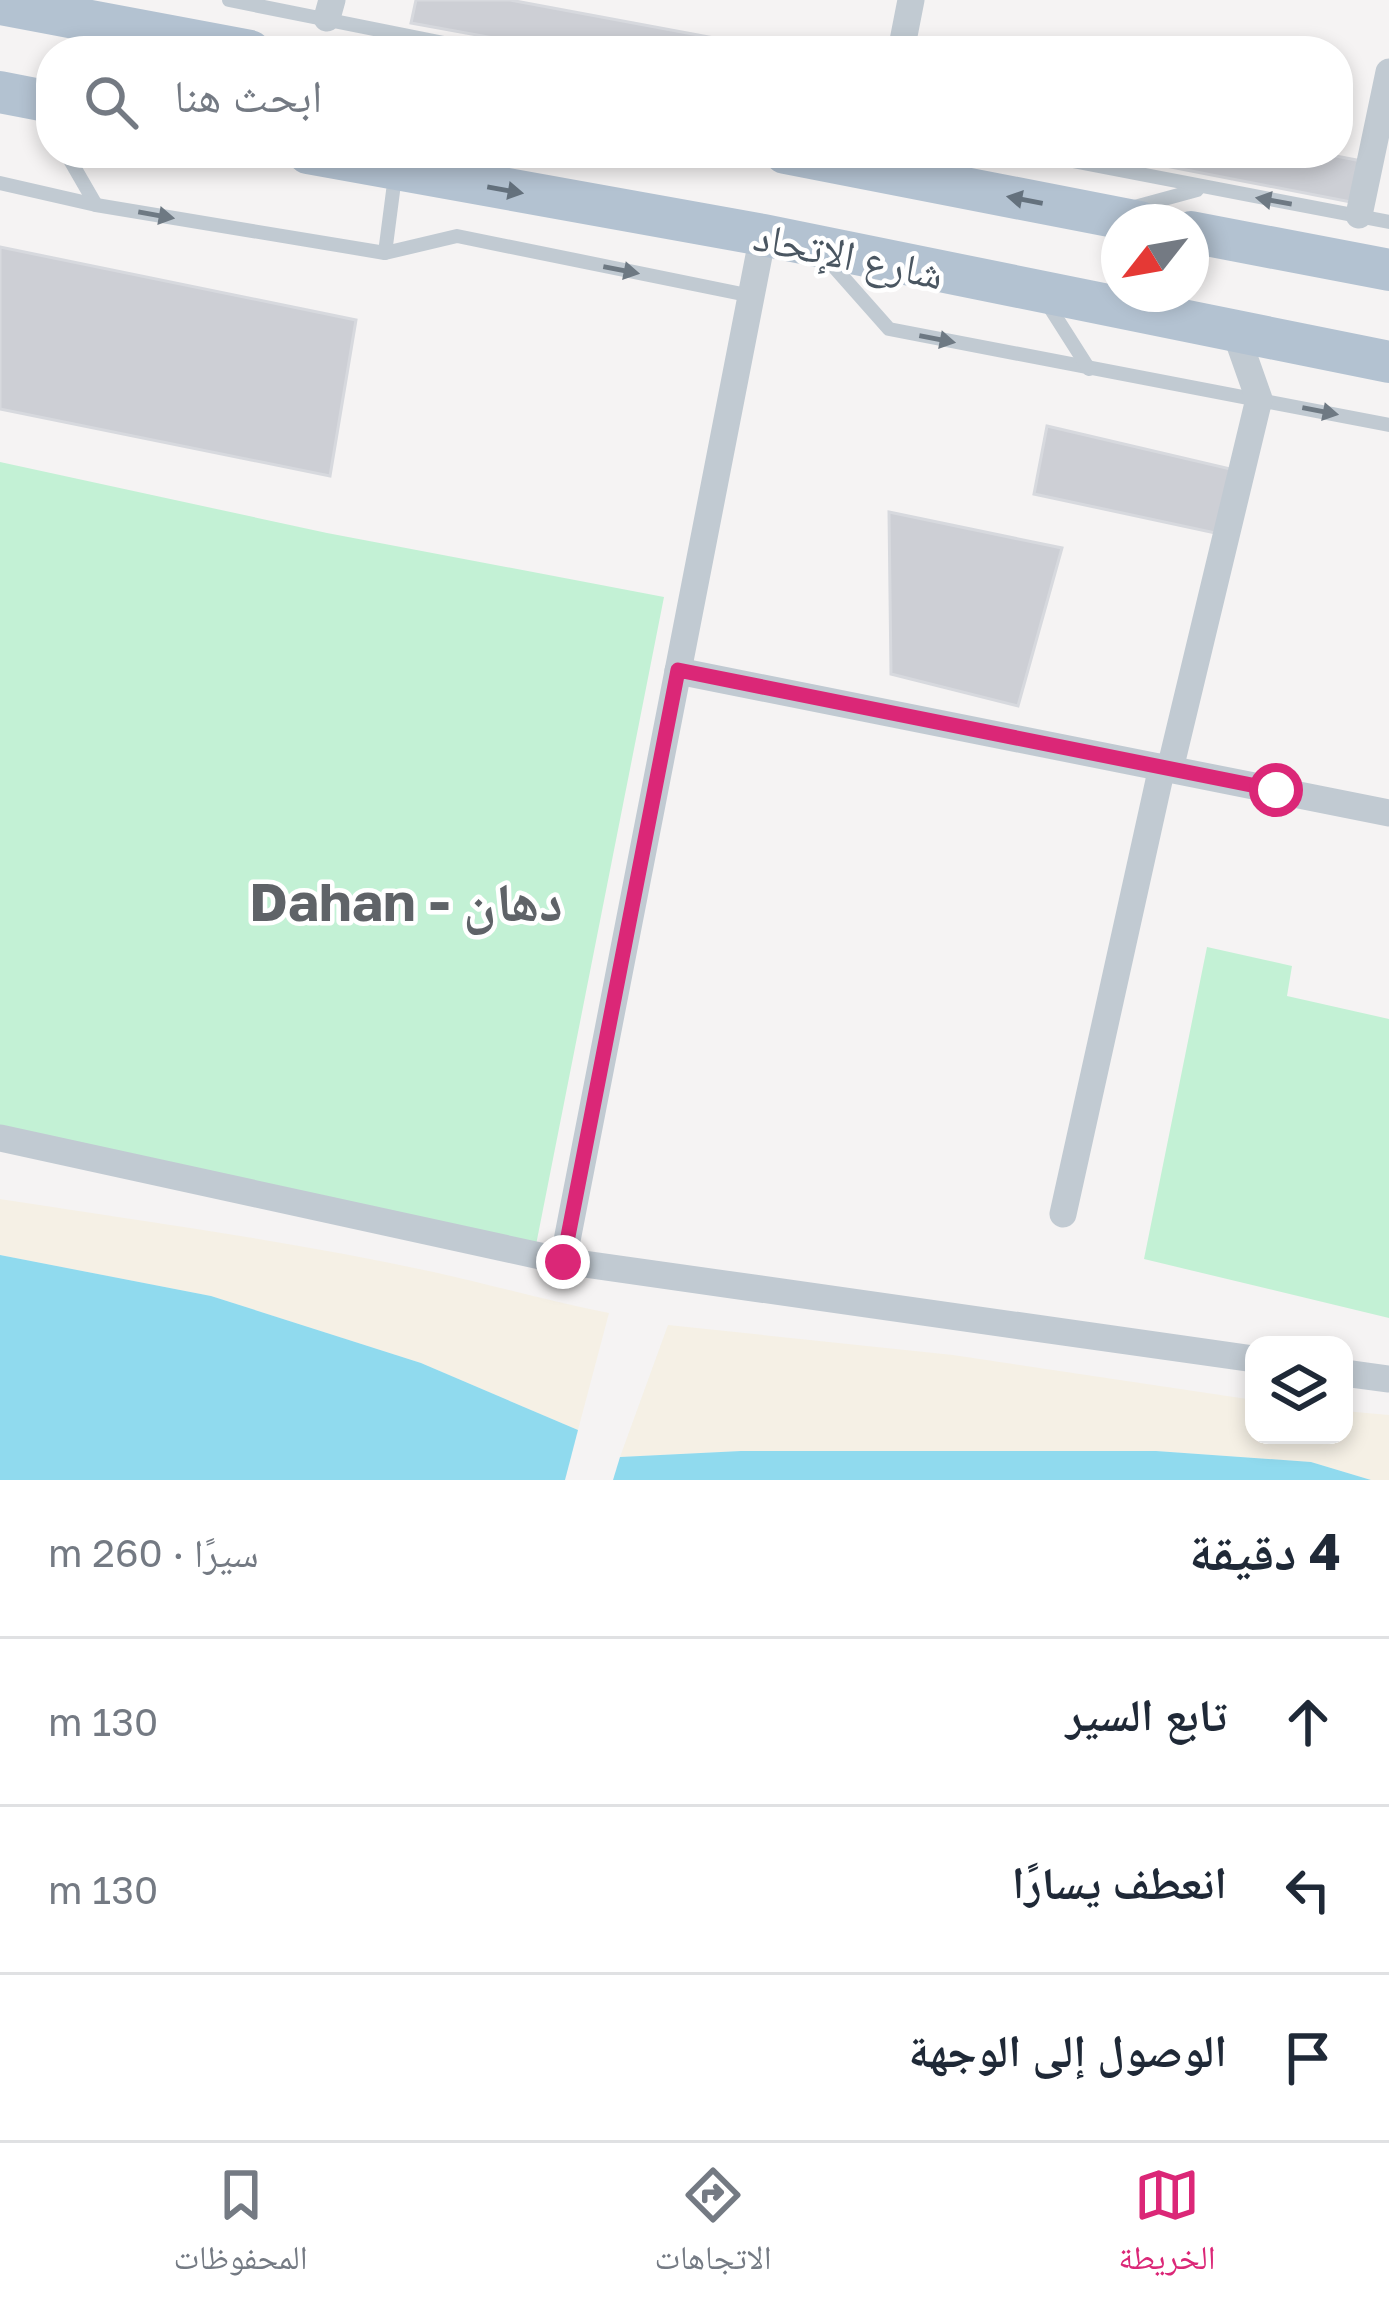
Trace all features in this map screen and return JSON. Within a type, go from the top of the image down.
[{"type":"main road","points":[[0,4],[170,36]]},
{"type":"main road","name":"شارع الإتحاد","points":[[385,168],[763,235],[1389,362]]},
{"type":"main road","name":"شارع الإتحاد","points":[[862,168],[1101,215]]},
{"type":"main road","points":[[1209,235],[1389,270]]},
{"type":"street","points":[[904,36],[911,0]]},
{"type":"street","points":[[1359,215],[1389,72]]},
{"type":"street","points":[[563,1262],[763,235]]},
{"type":"street","points":[[1063,1214],[1166,768],[1259,399],[1235,331]]},
{"type":"street","points":[[678,670],[1389,813]]},
{"type":"street","points":[[0,1138],[563,1262],[1245,1358]]},
{"type":"street","points":[[1353,1374],[1389,1379]]},
{"type":"lane","points":[[230,0],[330,9],[429,36]]},
{"type":"lane","points":[[75,168],[96,205]]},
{"type":"lane","points":[[1102,168],[1389,222]]},
{"type":"lane","points":[[385,253],[395,170]]},
{"type":"lane","points":[[0,183],[96,205],[385,253],[457,236],[752,296]]},
{"type":"lane","points":[[1162,204],[1202,189]]},
{"type":"lane","points":[[816,246],[889,329],[1389,425]]},
{"type":"lane","points":[[1041,293],[1089,369]]},
{"type":"green space","points":[[0,462],[327,533],[664,597],[534,1255],[0,1148]]},
{"type":"green space","points":[[1207,947],[1292,966],[1287,996],[1389,1019],[1389,1318],[1144,1259]]},
{"type":"sand","points":[[0,1199],[329,1251],[609,1313],[578,1430],[421,1363],[211,1296],[0,1255]]},
{"type":"sand","points":[[668,1325],[953,1355],[1245,1399],[1245,1444],[1353,1444],[1353,1412],[1389,1415],[1389,1480],[1371,1480],[1311,1462],[1156,1451],[741,1451],[620,1457]]},
{"type":"water","points":[[0,1255],[211,1296],[421,1363],[578,1430],[565,1480],[0,1480]]},
{"type":"water","points":[[741,1451],[1156,1451],[1311,1462],[1371,1480],[613,1480],[620,1457]]},
{"type":"building","points":[[416,0],[510,0],[703,36],[482,36],[411,23]]},
{"type":"building","points":[[1353,159],[1362,161],[1356,203],[1176,168],[1353,168]]},
{"type":"building","points":[[0,247],[356,320],[330,476],[0,409]]},
{"type":"building","points":[[1047,426],[1235,470],[1220,534],[1034,494]]},
{"type":"building","points":[[889,512],[1062,548],[1018,706],[891,674]]},
{"type":"district","name":"Dahan - دهان","points":[[406,900]]},
{"type":"route","points":[[563,1262],[678,670],[1276,790]]}]
